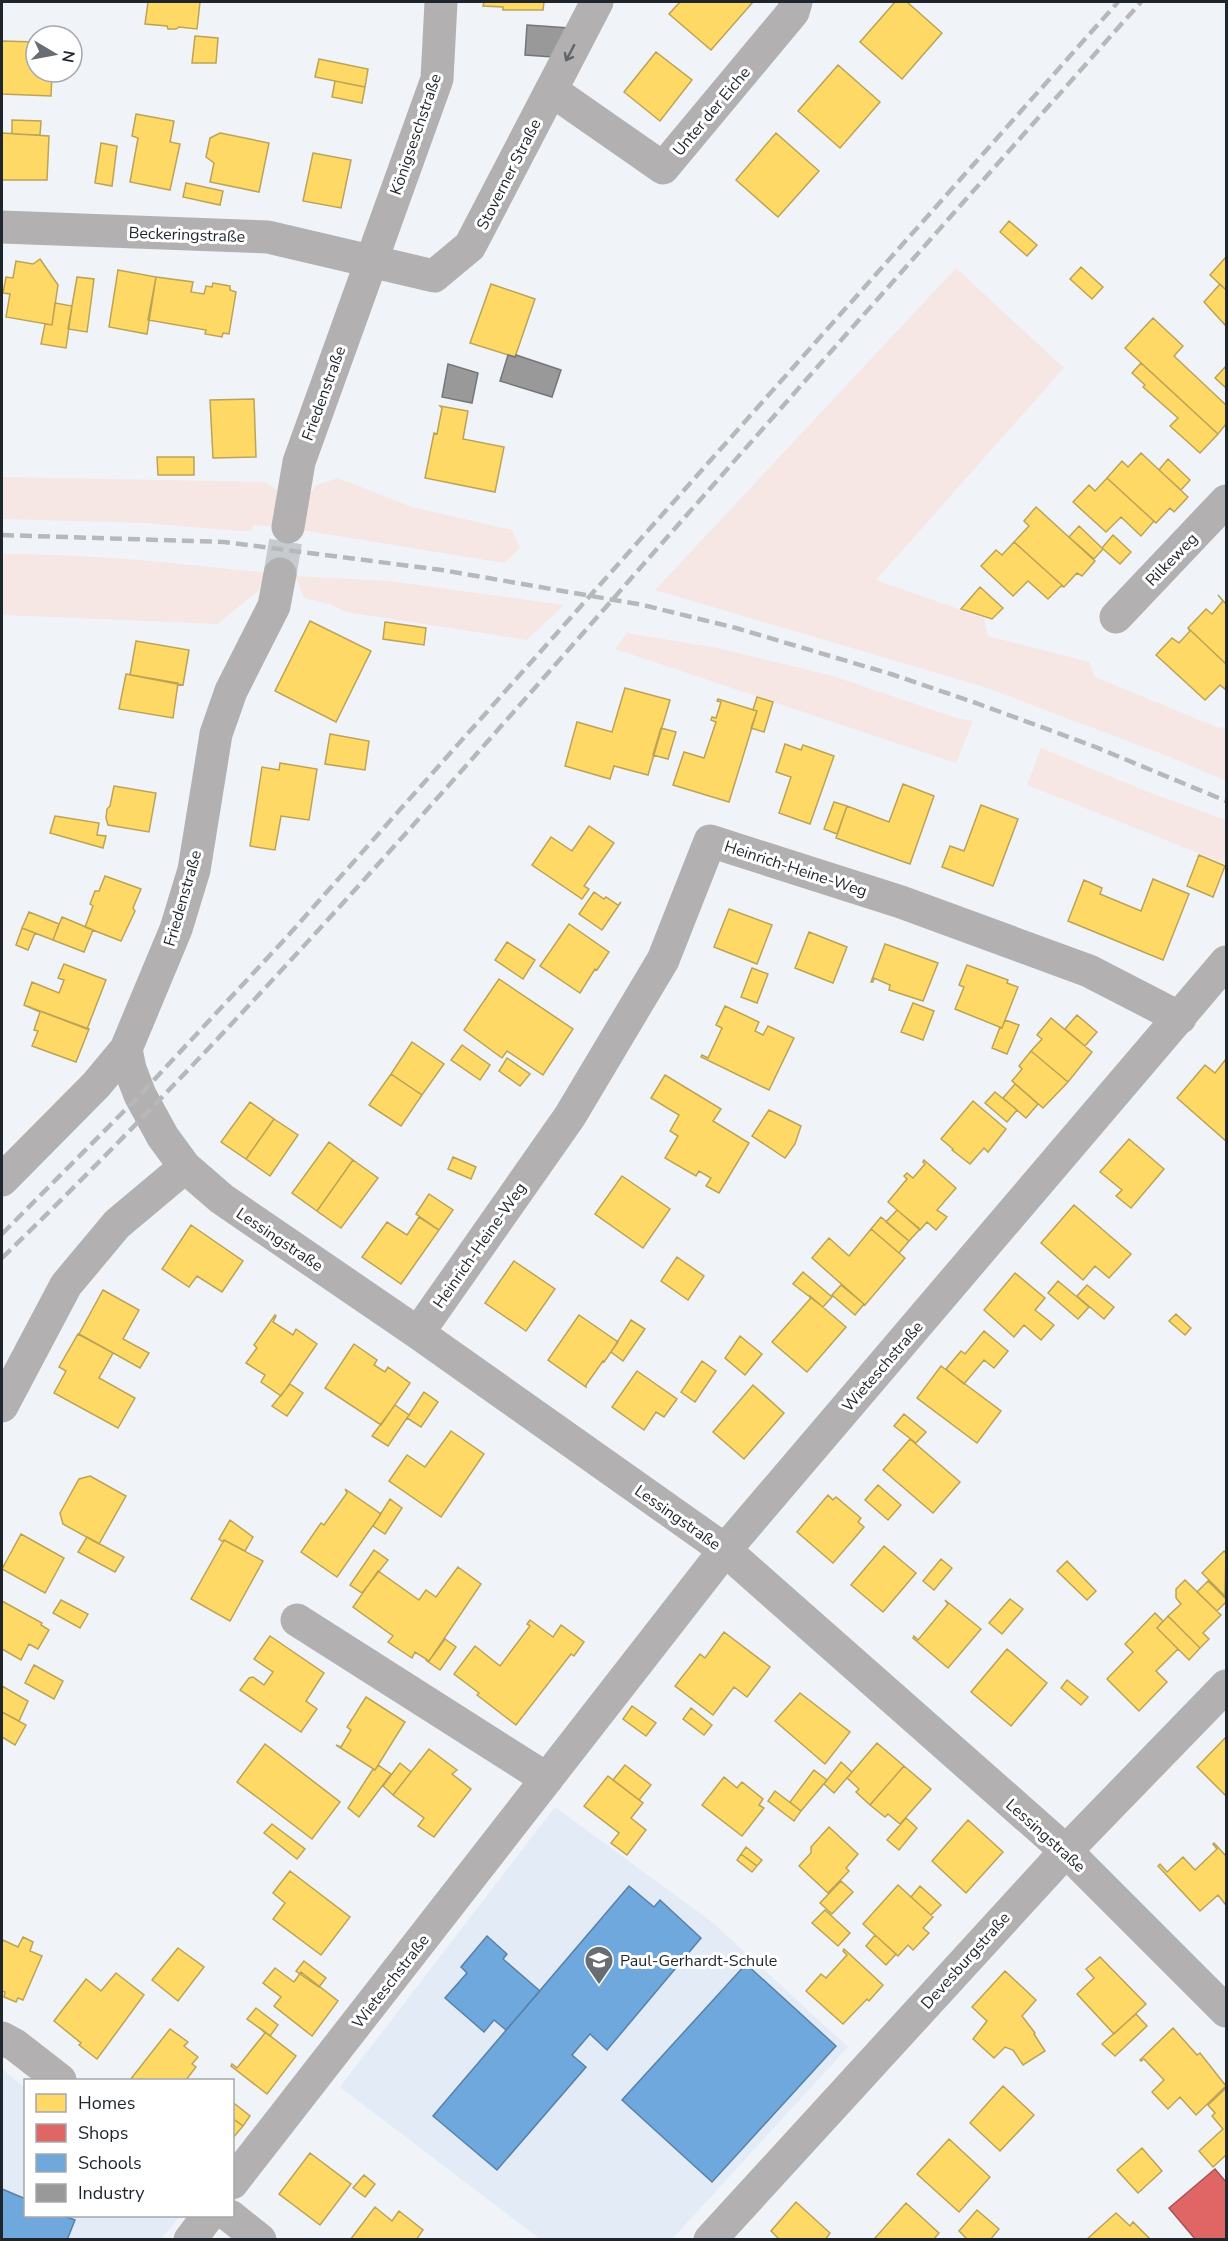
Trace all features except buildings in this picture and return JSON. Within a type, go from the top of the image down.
[{"type":"street","name":"Königseschstraße","points":[[370,262],[437,79],[441,2]]},
{"type":"street","name":"Stoverner Straße","points":[[370,262],[434,276],[470,246],[597,2]]},
{"type":"street","name":"Unter der Eiche","points":[[551,90],[663,168],[793,12],[796,2]]},
{"type":"street","name":"Beckeringstraße","points":[[2,227],[268,237],[370,262]]},
{"type":"street","name":"Friedenstraße","points":[[288,527],[299,462],[370,262]]},
{"type":"street","name":"Rilkeweg","points":[[1116,617],[1227,501]]},
{"type":"street","name":"Friedenstraße","points":[[2,1180],[96,1085],[126,1049],[176,929],[194,870],[216,734],[231,691],[274,606],[280,573]]},
{"type":"street","name":"Heinrich-Heine-Weg","points":[[418,1333],[570,1116],[663,960],[710,841],[901,902],[1089,971],[1180,1018]]},
{"type":"street","name":"Wieteschstraße","points":[[234,2180],[725,1550],[1227,962]]},
{"type":"street","name":"Lessingstraße","points":[[126,1049],[130,1069],[140,1095],[163,1137],[185,1167],[222,1199],[418,1333],[725,1550],[1066,1851],[1227,2011]]},
{"type":"street","points":[[2,1406],[66,1285],[117,1224],[185,1167]]},
{"type":"street","points":[[297,1620],[547,1779]]},
{"type":"street","name":"Devesburgstraße","points":[[710,2240],[1066,1851],[1227,1686]]},
{"type":"street","points":[[2,2038],[15,2045],[59,2079]]},
{"type":"street","points":[[190,2240],[207,2217]]},
{"type":"street","points":[[231,2217],[260,2240]]},
{"type":"shaded area","points":[[956,268],[1064,368],[876,580],[984,618],[988,636],[1089,662],[1095,677],[1219,728],[1226,727],[1226,781],[1165,755],[984,687],[655,590]]},
{"type":"shaded area","points":[[2,477],[266,482],[279,492],[275,527],[253,525],[252,531],[238,531],[145,523],[2,519]]},
{"type":"shaded area","points":[[338,478],[412,507],[512,530],[520,548],[504,563],[301,530],[306,500],[316,485]]},
{"type":"shaded area","points":[[2,554],[134,560],[267,573],[259,590],[218,624],[2,615]]},
{"type":"shaded area","points":[[295,576],[389,581],[564,605],[527,640],[346,612],[329,604],[304,598]]},
{"type":"shaded area","points":[[627,633],[718,648],[833,676],[957,718],[973,721],[956,763],[615,649]]},
{"type":"shaded area","points":[[1041,748],[1146,791],[1226,820],[1226,864],[1027,785]]},
{"type":"shaded area","name":"Paul-Gerhardt-Schule","points":[[555,1807],[712,1922],[848,2047],[672,2239],[540,2239],[340,2087]]},
{"type":"shaded area","points":[[2,2069],[24,2087],[24,2217],[179,2217],[161,2239],[2,2239]]},
{"type":"tunnel","points":[[280,574],[288,527]]},
{"type":"railway","points":[[2,1234],[140,1095],[285,939],[1118,2]]},
{"type":"railway","points":[[2,1258],[164,1095],[321,927],[475,756],[1141,2]]},
{"type":"railway","points":[[2,535],[224,542],[442,570],[643,605],[736,628],[894,675],[1093,746],[1226,801]]},
{"type":"place","name":"Paul-Gerhardt-Schule","points":[[599,1986]]}]
